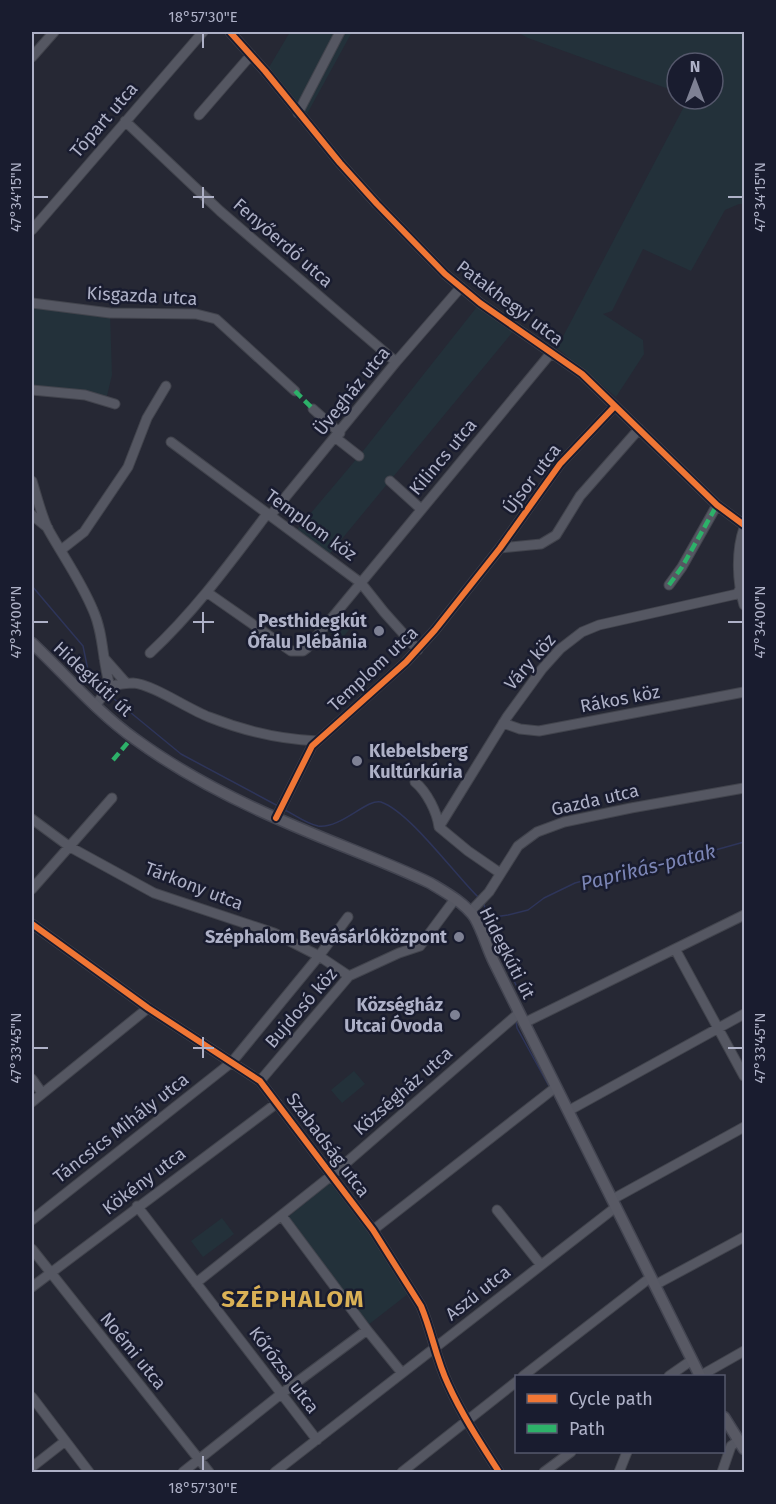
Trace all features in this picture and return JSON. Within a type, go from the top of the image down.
[{"type":"main road","name":"Hidegkúti út","points":[[32,643],[95,706],[126,733],[152,751],[221,792],[405,871],[455,899],[470,912],[554,1089],[568,1111],[689,1362],[699,1375]]},
{"type":"main road","points":[[725,1420],[739,1443]]},
{"type":"street","points":[[32,57],[54,32]]},
{"type":"street","name":"Tópart utca","points":[[32,230],[203,32]]},
{"type":"street","name":"Patakhegyi utca","points":[[230,32],[377,204],[461,287],[480,303],[582,374],[717,505],[744,526]]},
{"type":"street","points":[[298,112],[340,32]]},
{"type":"street","points":[[199,115],[251,55]]},
{"type":"street","name":"Fenyőerdő utca","points":[[125,121],[220,211],[396,362]]},
{"type":"street","name":"Üvegház utca","points":[[150,653],[177,628],[208,592],[269,515],[461,287]]},
{"type":"street","name":"Kisgazda utca","points":[[32,303],[110,313],[172,313],[216,319],[295,391]]},
{"type":"street","name":"Kilincs utca","points":[[208,592],[291,651],[296,653],[308,648],[551,353]]},
{"type":"street","points":[[61,550],[84,532],[128,467],[147,418],[166,386]]},
{"type":"street","points":[[32,390],[86,395],[115,404]]},
{"type":"street","name":"Újsor utca","points":[[500,548],[569,453],[615,406]]},
{"type":"street","points":[[313,409],[359,456]]},
{"type":"street","points":[[500,548],[541,544],[556,535],[580,496],[639,429]]},
{"type":"street","name":"Templom köz","points":[[171,442],[361,583],[418,650]]},
{"type":"street","points":[[32,481],[48,528],[93,610],[101,635],[107,690]]},
{"type":"street","points":[[390,481],[421,509]]},
{"type":"street","points":[[669,585],[682,567],[717,505]]},
{"type":"street","points":[[32,515],[48,528]]},
{"type":"street","points":[[744,526],[739,542],[740,589],[744,604]]},
{"type":"street","name":"Templom utca","points":[[277,816],[312,747],[418,650],[500,548]]},
{"type":"street","name":"Váry köz","points":[[439,827],[503,723],[542,669],[560,649],[582,632],[599,625],[737,594],[740,589]]},
{"type":"street","points":[[104,658],[126,683]]},
{"type":"street","points":[[95,706],[107,690],[126,683],[134,683],[151,688],[208,717],[251,732],[284,739],[317,741]]},
{"type":"street","name":"Rákos köz","points":[[503,723],[520,729],[539,731],[744,692]]},
{"type":"street","points":[[415,782],[425,791],[438,819],[439,827],[500,873]]},
{"type":"street","name":"Gazda utca","points":[[470,912],[481,901],[518,846],[527,838],[551,826],[631,808],[744,788]]},
{"type":"street","points":[[32,889],[112,798]]},
{"type":"street","name":"Tárkony utca","points":[[32,819],[70,847],[154,893],[274,933],[319,956],[349,976]]},
{"type":"street","name":"Bujdosó köz","points":[[260,1081],[349,976],[399,952],[420,946],[455,899]]},
{"type":"street","name":"Községház utca","points":[[196,1283],[282,1216],[521,1018],[675,949],[744,915]]},
{"type":"street","name":"Táncsics Mihály utca","points":[[32,1220],[232,1062],[348,917]]},
{"type":"street","name":"Szabadság utca","points":[[32,924],[147,1008],[260,1081],[373,1230],[421,1306],[434,1349],[449,1386],[499,1473]]},
{"type":"street","points":[[675,949],[744,1076]]},
{"type":"street","points":[[32,1101],[147,1008]]},
{"type":"street","points":[[568,1111],[744,1014]]},
{"type":"street","points":[[32,1079],[42,1093]]},
{"type":"street","points":[[373,1230],[554,1089]]},
{"type":"street","name":"Kökény utca","points":[[32,1287],[277,1102]]},
{"type":"street","name":"Aszú utca","points":[[275,1473],[613,1206],[744,1127]]},
{"type":"street","name":"Kőrózsa utca","points":[[137,1206],[317,1440]]},
{"type":"street","points":[[497,1210],[541,1265]]},
{"type":"street","points":[[282,1216],[402,1373]]},
{"type":"street","points":[[526,1375],[650,1280],[744,1238]]},
{"type":"street","name":"Noémi utca","points":[[32,1248],[209,1473]]},
{"type":"street","points":[[183,1473],[281,1394],[367,1330]]},
{"type":"street","points":[[702,1375],[744,1351]]},
{"type":"street","points":[[672,1375],[689,1362]]},
{"type":"street","points":[[402,1473],[515,1383]]},
{"type":"street","points":[[33,1402],[89,1473]]},
{"type":"street","points":[[32,1467],[64,1442]]},
{"type":"street","points":[[722,1473],[731,1446],[739,1443]]},
{"type":"street","points":[[544,1473],[570,1453]]},
{"type":"street","points":[[619,1473],[627,1453]]},
{"type":"shaded area","points":[[290,32],[352,32],[307,114],[268,69]]},
{"type":"shaded area","points":[[517,32],[744,32],[744,204],[725,210],[691,271],[643,249],[612,311],[603,314],[643,340],[644,354],[616,397],[557,348],[682,111],[725,111],[725,51],[665,51],[665,88]]},
{"type":"shaded area","points":[[32,303],[110,313],[112,375],[106,400],[32,390]]},
{"type":"shaded area","points":[[480,303],[516,328],[327,557],[294,533],[359,456]]},
{"type":"shaded area","points":[[345,612],[356,621],[340,641],[329,632]]},
{"type":"shaded area","points":[[354,1071],[365,1084],[342,1103],[331,1090]]},
{"type":"shaded area","points":[[332,1181],[408,1294],[368,1325],[288,1217]]},
{"type":"shaded area","points":[[222,1218],[234,1234],[203,1257],[191,1241]]},
{"type":"waterway","name":"Paprikás-patak","points":[[32,586],[83,646],[89,675],[93,683],[101,689]]},
{"type":"waterway","name":"Paprikás-patak","points":[[108,694],[181,754],[278,806]]},
{"type":"waterway","name":"Paprikás-patak","points":[[285,810],[310,823],[327,826],[344,819],[368,804],[381,802],[405,818],[479,898]]},
{"type":"waterway","name":"Paprikás-patak","points":[[484,904],[487,918],[508,915],[528,910],[544,898],[575,883],[608,874],[640,871],[744,842]]},
{"type":"waterway","points":[[488,918],[497,946],[516,985]]},
{"type":"waterway","points":[[516,1021],[517,1028],[550,1088]]},
{"type":"waterway","points":[[554,1095],[563,1112]]},
{"type":"marked path","points":[[295,391],[313,409]]},
{"type":"marked path","points":[[669,585],[682,567],[717,505]]},
{"type":"marked path","points":[[113,760],[130,740]]},
{"type":"marked path","points":[[491,914],[492,919]]},
{"type":"cycle path","points":[[230,32],[340,163],[445,274],[480,303],[582,374],[717,505],[744,525]]},
{"type":"cycle path","points":[[276,818],[312,746],[406,662],[435,630],[500,548],[560,464],[615,406]]},
{"type":"cycle path","points":[[32,924],[148,1008],[260,1081],[373,1230],[421,1306],[448,1384],[499,1472]]},
{"type":"place","name":"Pesthidegkút Ófalu Plébánia","points":[[379,631]]},
{"type":"place","name":"Klebelsberg Kultúrkúria","points":[[357,761]]},
{"type":"place","name":"Széphalom Bevásárlóközpont","points":[[459,937]]},
{"type":"place","name":"Községház Utcai Óvoda","points":[[455,1015]]},
{"type":"district","name":"SZÉPHALOM","points":[[293,1299]]}]
